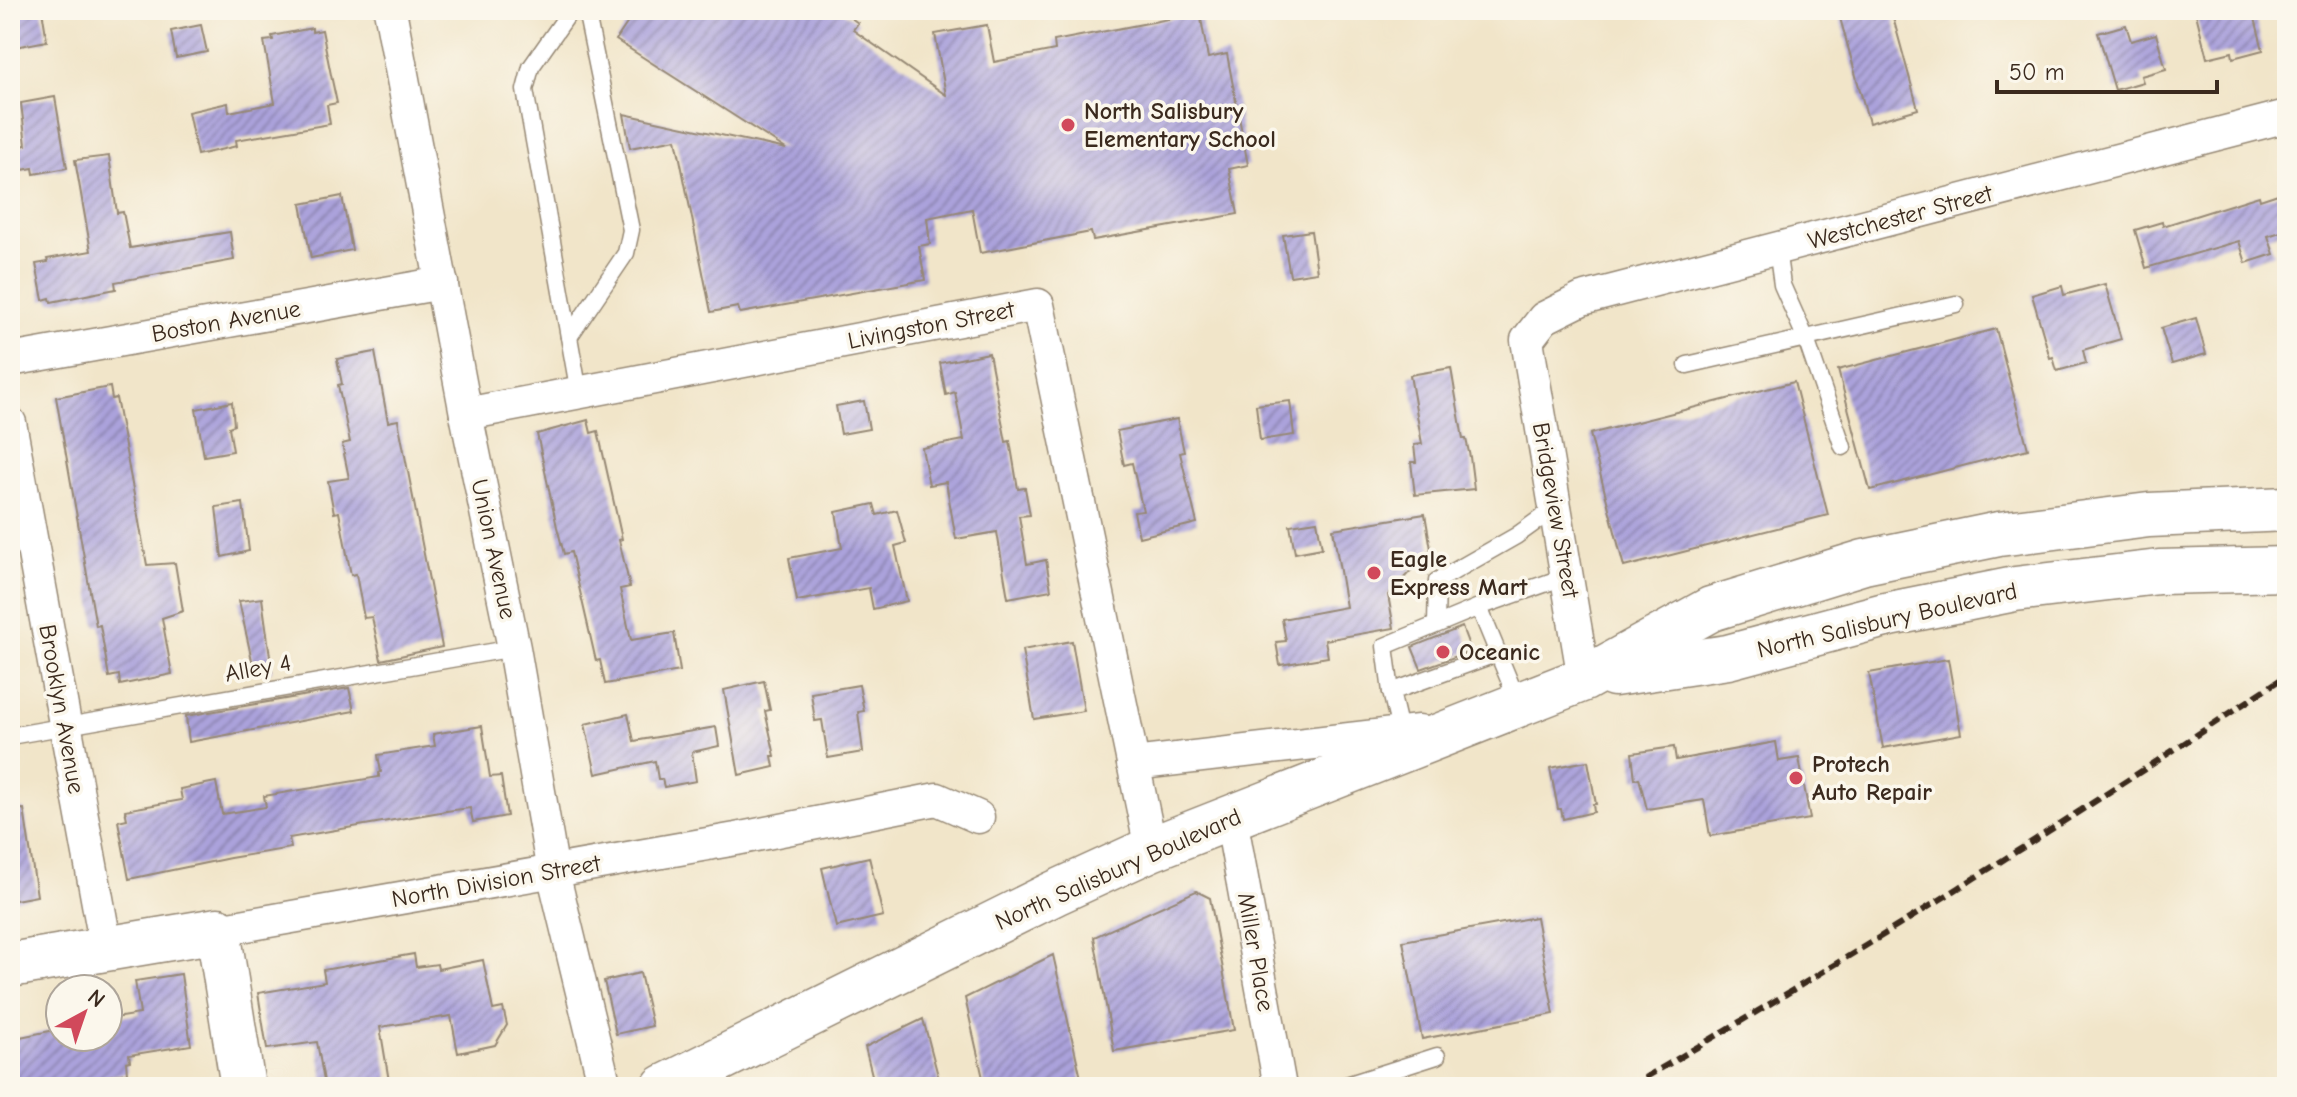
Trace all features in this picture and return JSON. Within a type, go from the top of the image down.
[{"type":"main road","name":"North Salisbury Boulevard","points":[[664,1087],[1041,900],[1151,849],[1584,679],[1711,609],[1864,562],[1999,534],[2134,517],[2287,509]]},
{"type":"main road","name":"North Salisbury Boulevard","points":[[1584,679],[1728,657],[1885,615],[2015,589],[2159,572],[2287,569]]},
{"type":"main road","name":"North Division Street","points":[[10,965],[218,930]]},
{"type":"main road","points":[[218,930],[243,1087]]},
{"type":"street","name":"Union Avenue","points":[[390,10],[466,414],[514,648],[553,872],[605,1087]]},
{"type":"street","name":"Westchester Street","points":[[1527,340],[1544,318],[1582,299],[2287,116]]},
{"type":"street","name":"Boston Avenue","points":[[10,360],[442,283]]},
{"type":"street","name":"Livingston Street","points":[[466,414],[1038,305],[1151,849]]},
{"type":"street","name":"Bridgeview Street","points":[[1527,340],[1584,679]]},
{"type":"street","name":"Brooklyn Avenue","points":[[10,423],[106,947]]},
{"type":"street","points":[[1133,764],[1466,726]]},
{"type":"street","name":"North Division Street","points":[[218,930],[553,872],[937,799],[978,817]]},
{"type":"street","name":"Miller Place","points":[[1231,818],[1280,1087]]},
{"type":"lane","points":[[571,10],[531,67],[525,90],[579,393]]},
{"type":"lane","points":[[569,337],[626,253],[631,230],[586,10]]},
{"type":"lane","points":[[1777,249],[1782,285],[1806,339],[1843,447]]},
{"type":"lane","points":[[1687,365],[1956,304]]},
{"type":"lane","points":[[1436,624],[1437,581],[1516,536],[1555,508]]},
{"type":"lane","points":[[1401,734],[1385,646],[1479,607],[1567,576]]},
{"type":"lane","points":[[1479,607],[1519,705]]},
{"type":"lane","name":"Alley 4","points":[[10,736],[514,648]]},
{"type":"lane","points":[[1391,692],[1498,653]]},
{"type":"lane","points":[[1340,1087],[1437,1056]]},
{"type":"building","points":[[10,10],[42,10],[47,41],[10,48]]},
{"type":"building","points":[[636,10],[840,10],[858,23],[853,30],[946,95],[935,34],[987,25],[994,62],[1055,50],[1054,41],[1200,13],[1208,58],[1227,54],[1235,96],[1248,165],[1229,169],[1238,214],[1093,240],[1091,232],[980,253],[972,209],[927,218],[930,244],[919,246],[925,280],[740,313],[738,307],[711,312],[676,139],[630,148],[624,114],[786,149],[616,40]]},
{"type":"building","points":[[1870,10],[1891,10],[1918,109],[1869,123],[1840,18]]},
{"type":"building","points":[[2195,10],[2253,10],[2263,50],[2233,58],[2232,52],[2207,58]]},
{"type":"building","points":[[201,25],[207,52],[176,58],[171,31]]},
{"type":"building","points":[[2126,25],[2131,41],[2156,34],[2166,69],[2141,76],[2143,82],[2115,90],[2098,33]]},
{"type":"building","points":[[312,28],[312,32],[322,30],[337,103],[327,105],[330,124],[236,140],[237,146],[197,155],[188,112],[228,103],[229,112],[275,103],[264,41],[273,40],[272,36]]},
{"type":"building","points":[[55,97],[67,168],[34,174],[33,168],[22,170],[17,147],[26,145],[21,103]]},
{"type":"building","points":[[109,156],[117,213],[123,212],[130,248],[230,232],[234,260],[115,282],[116,289],[51,302],[50,298],[43,300],[36,264],[91,251],[75,160]]},
{"type":"building","points":[[2287,191],[2287,230],[2268,236],[2274,254],[2246,263],[2239,241],[2146,268],[2135,230],[2162,222],[2163,226],[2259,196],[2260,200]]},
{"type":"building","points":[[342,196],[352,250],[311,258],[301,204]]},
{"type":"building","points":[[1311,231],[1317,272],[1290,276],[1283,235]]},
{"type":"building","points":[[2105,284],[2121,339],[2083,350],[2086,363],[2057,371],[2053,357],[2050,358],[2032,295],[2062,286],[2064,295]]},
{"type":"building","points":[[2196,318],[2206,354],[2172,364],[2161,328]]},
{"type":"building","points":[[1996,329],[2028,449],[1870,490],[1838,370]]},
{"type":"building","points":[[375,352],[388,422],[398,420],[442,647],[381,660],[372,617],[364,618],[356,574],[351,575],[339,512],[334,513],[328,481],[349,478],[342,444],[350,442],[338,385],[342,384],[337,359]]},
{"type":"building","points":[[989,353],[1006,442],[1010,441],[1018,489],[1025,488],[1030,515],[1019,516],[1027,564],[1046,560],[1051,590],[1008,598],[997,532],[956,539],[946,482],[929,485],[922,448],[964,440],[955,392],[946,395],[940,363]]},
{"type":"building","points":[[1451,368],[1474,489],[1415,495],[1411,462],[1416,462],[1414,445],[1422,444],[1410,375]]},
{"type":"building","points":[[1794,382],[1828,515],[1624,567],[1590,434]]},
{"type":"building","points":[[110,387],[112,399],[116,398],[147,565],[175,563],[183,611],[162,618],[172,674],[120,685],[119,675],[109,677],[100,625],[96,626],[56,397]]},
{"type":"building","points":[[864,401],[869,429],[841,434],[836,406]]},
{"type":"building","points":[[1290,401],[1294,435],[1260,440],[1256,405]]},
{"type":"building","points":[[232,402],[234,425],[229,427],[233,451],[204,456],[196,409]]},
{"type":"building","points":[[1177,419],[1184,452],[1180,453],[1197,523],[1139,537],[1134,512],[1143,511],[1132,463],[1124,465],[1117,431]]},
{"type":"building","points":[[588,420],[591,433],[598,431],[622,539],[619,540],[630,587],[620,589],[631,640],[674,633],[680,671],[605,684],[600,660],[596,661],[571,552],[564,554],[537,434]]},
{"type":"building","points":[[243,503],[249,551],[222,557],[216,507]]},
{"type":"building","points":[[874,504],[877,515],[897,510],[906,543],[895,546],[907,601],[873,609],[869,588],[797,601],[789,558],[842,548],[836,512]]},
{"type":"building","name":"Eagle Express Mart","points":[[1425,514],[1431,549],[1388,595],[1394,628],[1325,640],[1328,657],[1280,665],[1276,642],[1286,641],[1282,619],[1346,607],[1333,529]]},
{"type":"building","points":[[1317,521],[1322,548],[1295,553],[1290,525]]},
{"type":"building","points":[[262,598],[272,671],[255,674],[239,601]]},
{"type":"building","name":"Oceanic","points":[[1462,627],[1471,651],[1421,669],[1412,647]]},
{"type":"building","points":[[1072,641],[1084,711],[1034,719],[1022,650]]},
{"type":"building","points":[[1948,659],[1961,734],[1883,748],[1869,673]]},
{"type":"building","points":[[764,681],[770,710],[765,711],[775,756],[772,756],[774,767],[739,775],[724,690]]},
{"type":"building","points":[[859,685],[864,711],[858,712],[863,752],[828,758],[822,720],[815,721],[811,693]]},
{"type":"building","points":[[349,688],[354,711],[189,742],[186,716]]},
{"type":"building","points":[[628,714],[634,741],[716,727],[719,746],[692,752],[696,781],[664,787],[662,779],[658,779],[655,761],[596,774],[585,724]]},
{"type":"building","points":[[482,726],[490,777],[501,776],[507,816],[473,822],[470,808],[446,811],[289,838],[291,848],[129,879],[118,821],[127,819],[125,810],[182,800],[180,789],[216,782],[222,814],[266,807],[264,796],[379,777],[378,755],[435,746],[433,734]]},
{"type":"building","points":[[1776,742],[1779,761],[1799,758],[1810,819],[1710,836],[1704,800],[1647,809],[1639,778],[1635,779],[1632,753],[1674,747],[1676,760]]},
{"type":"building","points":[[1588,761],[1596,804],[1593,804],[1594,812],[1563,819],[1550,768]]},
{"type":"building","points":[[24,809],[37,896],[10,901],[10,810]]},
{"type":"building","points":[[869,857],[883,916],[836,927],[822,868]]},
{"type":"building","points":[[1196,891],[1210,898],[1234,1030],[1114,1051],[1094,937]]},
{"type":"building","points":[[1536,917],[1554,1014],[1422,1039],[1403,941]]},
{"type":"building","points":[[414,954],[416,967],[437,964],[438,969],[483,960],[493,1010],[503,1008],[507,1025],[495,1045],[458,1053],[451,1016],[380,1027],[390,1087],[325,1087],[317,1042],[267,1049],[258,993],[325,982],[323,970]]},
{"type":"building","points":[[1053,955],[1083,1087],[985,1087],[965,998]]},
{"type":"building","points":[[640,973],[652,1026],[616,1034],[604,981]]},
{"type":"building","points":[[181,974],[191,1045],[129,1055],[127,1073],[81,1080],[83,1087],[10,1087],[10,1039],[44,1032],[44,1053],[124,1053],[124,1016],[140,1014],[135,981]]},
{"type":"building","points":[[923,1019],[941,1087],[875,1087],[865,1047]]},
{"type":"railway","points":[[1629,1087],[1961,886],[2287,675]]},
{"type":"place","name":"North Salisbury Elementary School","points":[[1068,125]]},
{"type":"place","name":"Eagle Express Mart","points":[[1374,573]]},
{"type":"place","name":"Oceanic","points":[[1443,652]]},
{"type":"place","name":"Protech Auto Repair","points":[[1796,778]]}]
